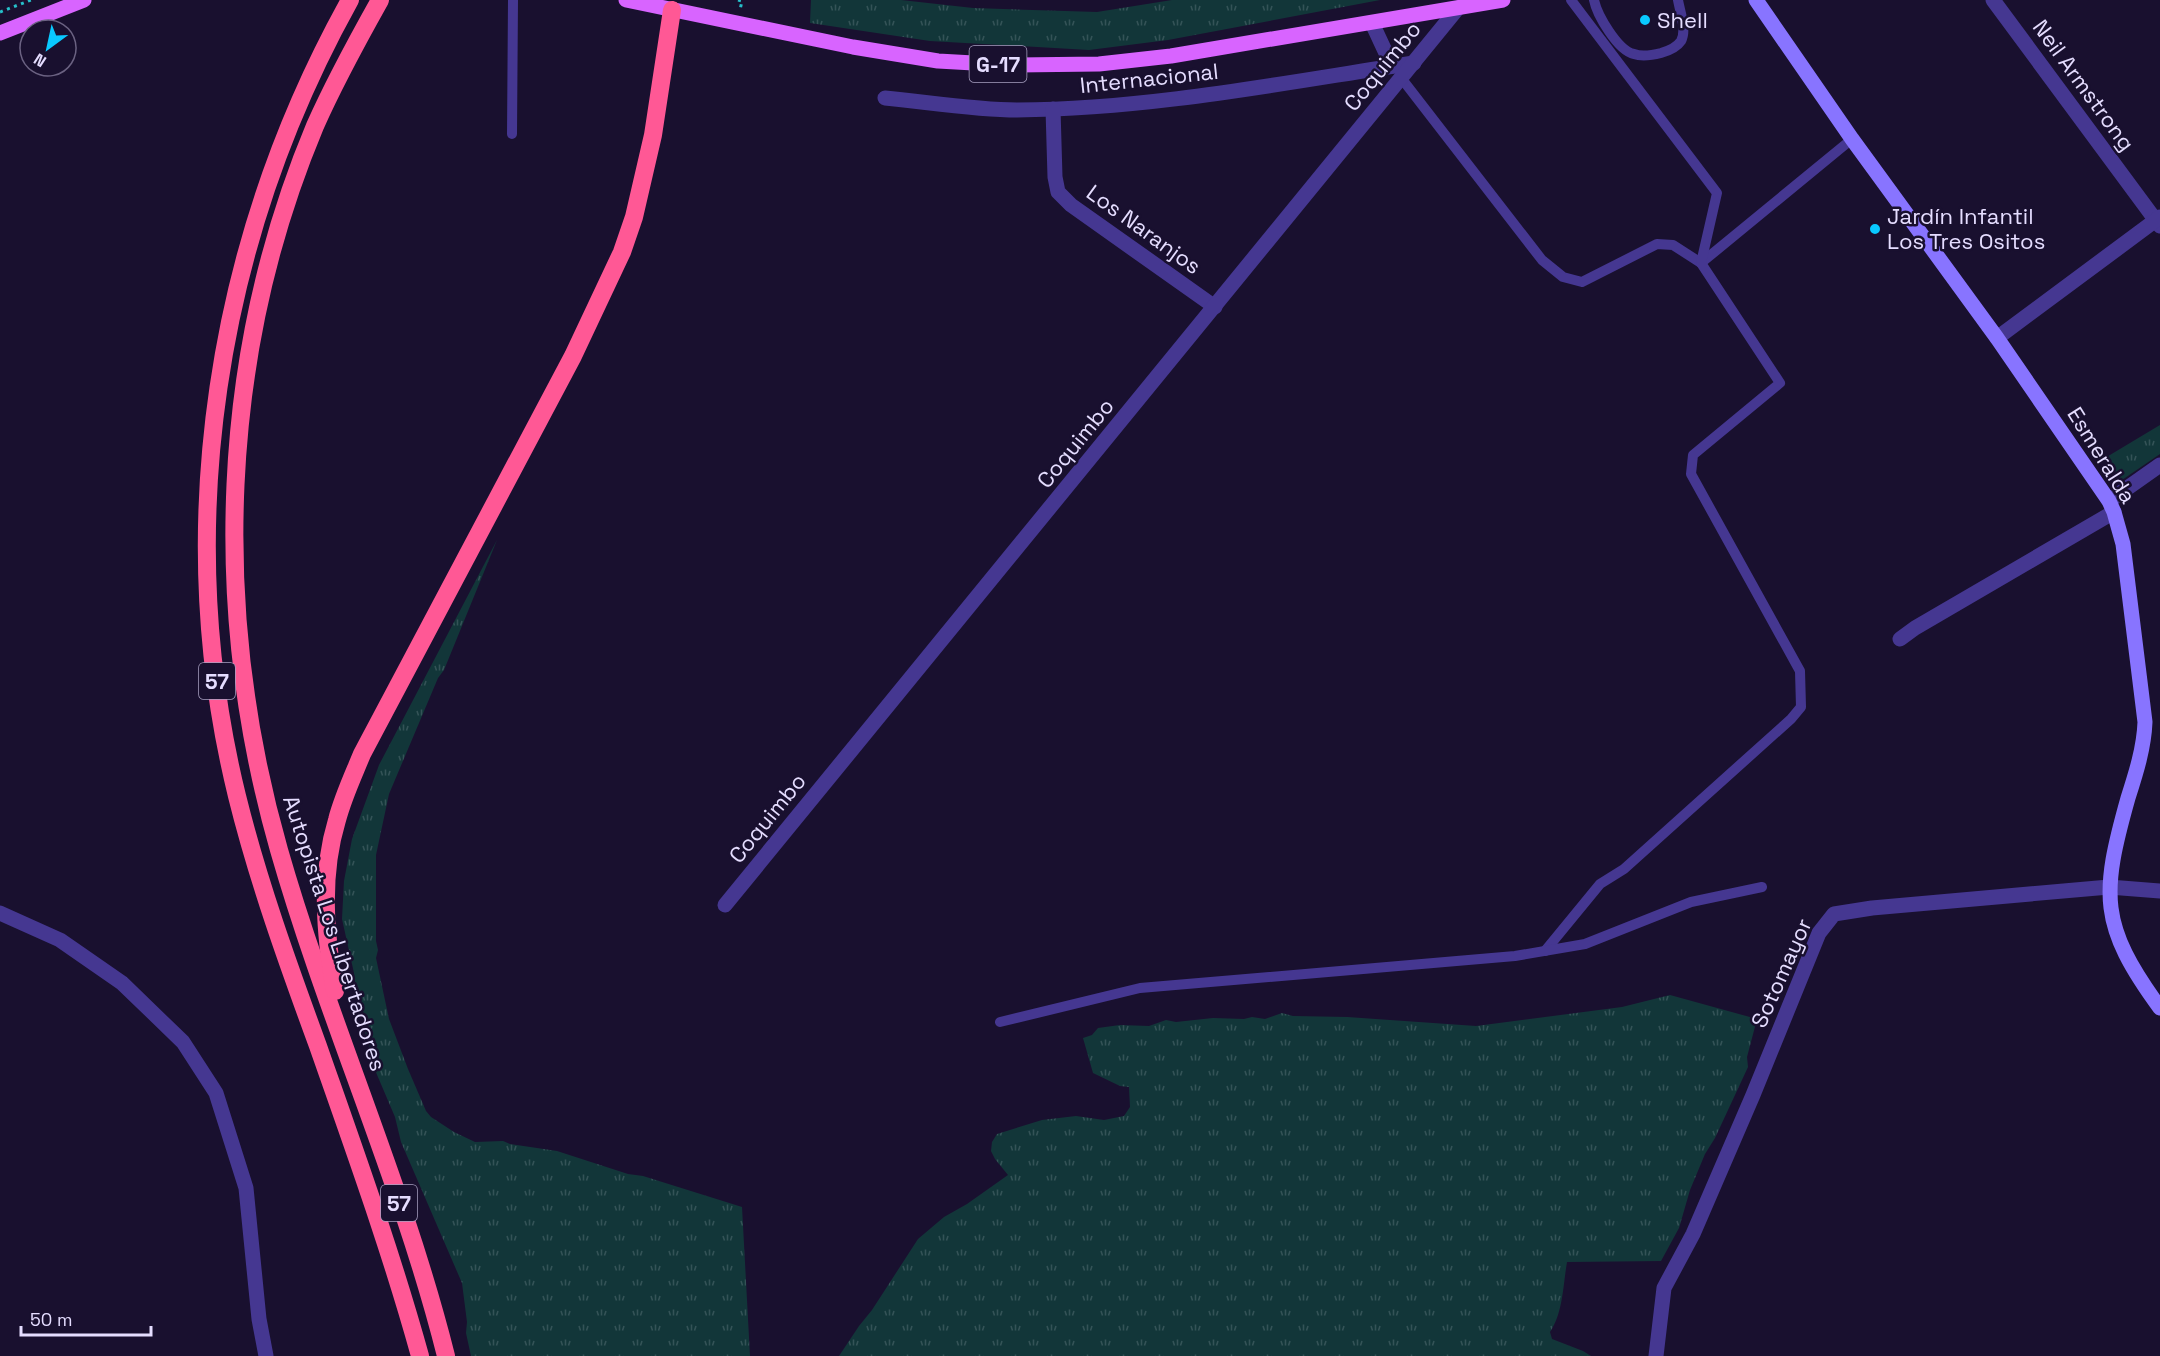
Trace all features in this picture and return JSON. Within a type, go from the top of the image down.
[{"type":"highway","name":"57","points":[[350,0],[331,34],[293,115],[260,204],[241,271],[224,347],[213,427],[207,520],[208,584],[220,705],[237,794],[249,839],[282,946],[392,1257],[420,1356]]},
{"type":"highway","name":"Autopista Los Libertadores","points":[[380,0],[345,63],[315,127],[282,219],[256,316],[239,422],[234,553],[239,650],[254,745],[278,847],[346,1052],[409,1231],[446,1356]]},
{"type":"highway","points":[[346,1052],[328,953],[326,917],[325,884],[336,821],[362,754],[573,356],[622,252],[634,217],[653,135],[672,10]]},
{"type":"main road","points":[[0,33],[84,0]]},
{"type":"main road","name":"G-17","points":[[626,0],[853,47],[927,59],[1009,65],[1099,64],[1171,56],[1502,0]]},
{"type":"street","name":"Esmeralda","points":[[1756,0],[1852,139],[1997,338],[2112,507],[2123,544],[2145,722],[2142,749],[2114,848],[2109,886],[2111,917],[2123,952],[2160,1008]]},
{"type":"street","name":"Neil Armstrong","points":[[1993,0],[2159,221]]},
{"type":"street","name":"Coquimbo","points":[[1414,63],[1458,8]]},
{"type":"street","name":"Coquimbo","points":[[725,904],[1215,307],[1397,72],[1372,23]]},
{"type":"street","name":"Internacional","points":[[885,98],[1014,110],[1142,104],[1397,72],[1414,63]]},
{"type":"street","name":"Los Naranjos","points":[[1053,109],[1055,177],[1058,192],[1071,205],[1215,307]]},
{"type":"street","points":[[1997,338],[2159,221]]},
{"type":"street","points":[[1900,639],[2112,507],[2160,465]]},
{"type":"street","name":"Sotomayor","points":[[1656,1356],[1664,1288],[1693,1234],[1735,1138],[1819,933],[1834,914],[1884,907],[2109,886],[2160,891]]},
{"type":"street","points":[[0,912],[60,940],[122,983],[183,1042],[216,1093],[246,1188],[259,1319],[266,1356]]},
{"type":"lane","points":[[512,134],[513,0]]},
{"type":"lane","points":[[1571,0],[1717,194],[1701,263]]},
{"type":"lane","points":[[1594,0],[1596,8],[1618,45],[1633,54],[1652,55],[1669,51],[1681,41],[1683,29],[1678,0]]},
{"type":"lane","points":[[1397,72],[1542,260],[1563,278],[1582,282],[1657,244],[1673,245],[1701,263],[1780,383],[1693,455],[1691,474],[1800,671],[1801,707],[1791,720],[1624,869],[1599,884],[1545,951]]},
{"type":"lane","points":[[1701,263],[1852,139]]},
{"type":"lane","points":[[1000,1022],[1140,988],[1515,956],[1585,944],[1691,903],[1762,887]]},
{"type":"path","points":[[0,12],[31,0]]},
{"type":"green space","points":[[811,0],[901,0],[973,8],[1097,12],[1172,0],[1380,0],[1168,40],[1089,50],[930,41],[810,23]]},
{"type":"green space","points":[[2160,425],[2160,454],[2119,482],[2105,458]]},
{"type":"green space","points":[[497,540],[444,670],[438,678],[389,794],[376,855],[376,941],[378,950],[376,958],[389,1019],[426,1111],[431,1117],[454,1132],[475,1142],[503,1141],[557,1151],[742,1207],[750,1356],[471,1356],[466,1333],[467,1322],[462,1283],[401,1142],[395,1117],[375,1070],[357,1001],[354,973],[342,919],[344,881],[352,839],[379,765]]},
{"type":"green space","points":[[1670,995],[1757,1019],[1747,1057],[1748,1067],[1715,1138],[1705,1154],[1690,1190],[1679,1228],[1661,1261],[1567,1262],[1560,1308],[1550,1332],[1552,1339],[1591,1356],[839,1356],[918,1239],[944,1217],[1008,1175],[991,1151],[992,1142],[997,1134],[1042,1120],[1076,1116],[1104,1120],[1124,1116],[1130,1107],[1129,1087],[1120,1086],[1093,1073],[1083,1038],[1092,1035],[1098,1028],[1120,1025],[1149,1026],[1166,1020],[1176,1022],[1252,1017],[1265,1019],[1282,1013],[1293,1016],[1347,1017],[1476,1026],[1622,1007]]},
{"type":"place","name":"Shell","points":[[1645,20]]},
{"type":"place","name":"Jardín Infantil Los Tres Ositos","points":[[1875,229]]}]
